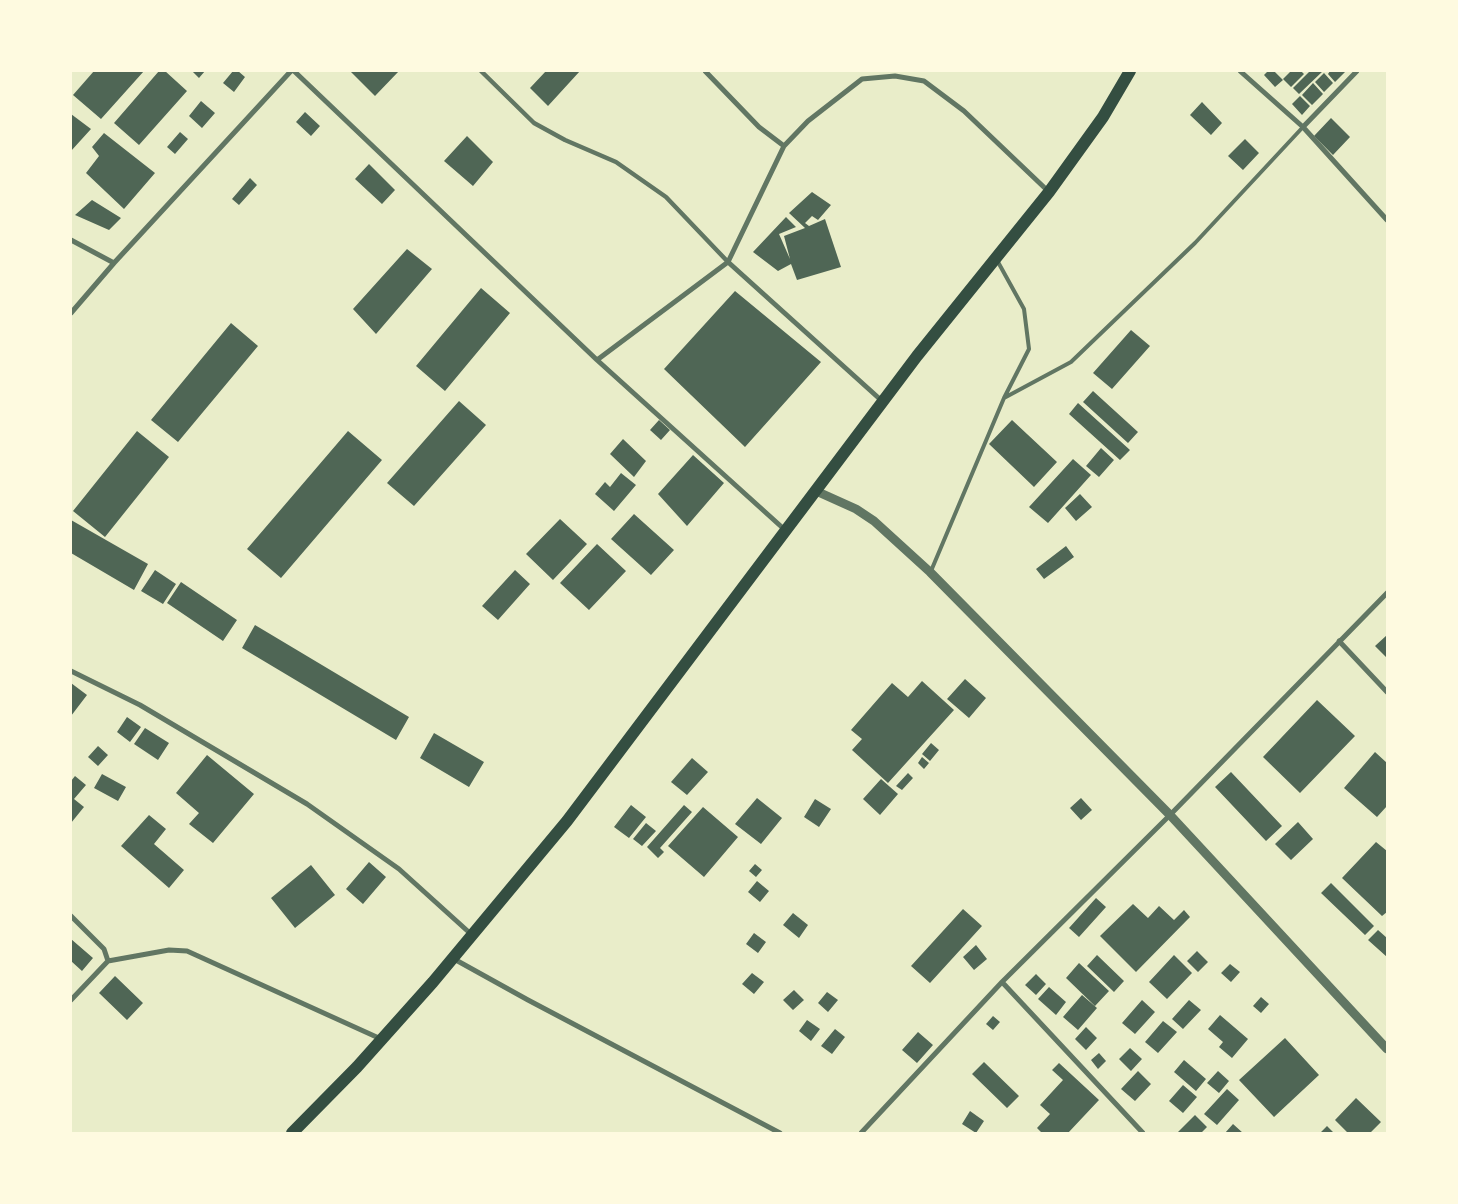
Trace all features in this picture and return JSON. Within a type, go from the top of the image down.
[{"type":"main road","points":[[292,1133],[357,1067],[453,959],[567,821],[883,401],[1049,192],[1103,117],[1130,71]]},
{"type":"street","points":[[71,313],[114,263],[292,71],[597,360],[785,530]]},
{"type":"street","points":[[481,71],[534,123],[565,140],[616,162],[666,197],[728,262],[883,401]]},
{"type":"street","points":[[705,71],[759,127],[784,146]]},
{"type":"street","points":[[1240,71],[1303,127],[1387,220]]},
{"type":"street","points":[[1303,127],[1357,71]]},
{"type":"street","points":[[597,360],[728,262],[784,146],[808,121],[862,79],[896,74],[924,81],[964,111],[1049,192]]},
{"type":"street","points":[[71,240],[114,263]]},
{"type":"street","points":[[816,490],[874,521],[930,572],[1170,815],[1387,1049]]},
{"type":"street","points":[[861,1133],[1002,982],[1170,815],[1387,593]]},
{"type":"street","points":[[1339,641],[1387,692]]},
{"type":"street","points":[[71,671],[140,706],[307,804],[399,869],[473,935]]},
{"type":"street","points":[[71,916],[104,949],[108,961]]},
{"type":"street","points":[[71,1000],[108,961],[169,950],[187,951],[382,1039]]},
{"type":"street","points":[[453,959],[780,1133]]},
{"type":"street","points":[[1002,982],[1143,1133]]},
{"type":"lane","points":[[1004,398],[1071,362],[1195,243],[1303,127]]},
{"type":"lane","points":[[930,572],[1004,398],[1029,349],[1024,309],[996,260]]},
{"type":"building","points":[[94,71],[144,71],[101,119],[73,95]]},
{"type":"building","points":[[159,71],[165,71],[187,91],[139,145],[114,123]]},
{"type":"building","points":[[192,71],[205,71],[199,78]]},
{"type":"building","points":[[233,71],[238,71],[245,77],[234,92],[223,83]]},
{"type":"building","points":[[350,71],[399,71],[375,96]]},
{"type":"building","points":[[546,71],[580,71],[548,106],[530,88]]},
{"type":"building","points":[[1268,71],[1274,71],[1283,80],[1275,87],[1264,75]]},
{"type":"building","points":[[1291,71],[1301,71],[1304,74],[1291,87],[1283,79]]},
{"type":"building","points":[[1310,71],[1323,71],[1299,94],[1293,88]]},
{"type":"building","points":[[1330,71],[1345,72],[1335,82],[1328,74]]},
{"type":"building","points":[[1324,73],[1333,83],[1324,92],[1315,82]]},
{"type":"building","points":[[1313,83],[1323,94],[1312,105],[1302,95]]},
{"type":"building","points":[[1300,96],[1310,106],[1302,115],[1292,104]]},
{"type":"building","points":[[201,101],[215,113],[202,128],[189,116]]},
{"type":"building","points":[[1202,102],[1222,123],[1211,135],[1190,115]]},
{"type":"building","points":[[305,112],[320,126],[311,136],[296,122]]},
{"type":"building","points":[[71,114],[91,129],[71,151]]},
{"type":"building","points":[[1331,118],[1350,137],[1333,155],[1314,136]]},
{"type":"building","points":[[180,132],[188,139],[175,154],[167,147]]},
{"type":"building","points":[[104,133],[155,173],[124,209],[86,173],[99,156],[92,147]]},
{"type":"building","points":[[467,136],[493,162],[473,186],[444,161]]},
{"type":"building","points":[[1245,139],[1259,153],[1243,170],[1228,156]]},
{"type":"building","points":[[369,164],[395,190],[382,204],[355,179]]},
{"type":"building","points":[[250,178],[257,185],[239,205],[232,199]]},
{"type":"building","points":[[812,192],[831,205],[818,220],[812,216],[805,223],[809,226],[825,219],[841,267],[797,280],[791,264],[778,271],[753,252],[786,217],[796,227],[779,234],[790,259],[784,236],[805,228],[789,213]]},
{"type":"building","points":[[92,200],[121,218],[109,230],[75,215]]},
{"type":"building","points":[[407,249],[432,269],[376,334],[353,309]]},
{"type":"building","points":[[481,288],[510,313],[445,391],[416,366]]},
{"type":"building","points":[[735,291],[821,362],[745,447],[664,369]]},
{"type":"building","points":[[231,323],[258,346],[178,442],[151,420]]},
{"type":"building","points":[[1131,330],[1150,346],[1112,389],[1093,373]]},
{"type":"building","points":[[1093,391],[1138,432],[1128,443],[1083,402]]},
{"type":"building","points":[[459,401],[486,425],[414,506],[387,483]]},
{"type":"building","points":[[1078,403],[1130,450],[1120,460],[1069,414]]},
{"type":"building","points":[[659,420],[670,430],[661,440],[650,430]]},
{"type":"building","points":[[1012,420],[1057,462],[1034,487],[989,444]]},
{"type":"building","points":[[137,431],[169,457],[105,537],[73,511]]},
{"type":"building","points":[[348,431],[382,460],[281,578],[247,549]]},
{"type":"building","points":[[623,439],[646,461],[634,477],[610,454]]},
{"type":"building","points":[[1101,448],[1114,460],[1099,477],[1086,466]]},
{"type":"building","points":[[693,455],[724,483],[687,526],[658,494]]},
{"type":"building","points":[[1073,459],[1091,475],[1048,523],[1029,507]]},
{"type":"building","points":[[621,473],[636,485],[614,511],[595,494],[605,482],[610,487]]},
{"type":"building","points":[[1080,494],[1092,507],[1076,521],[1065,508]]},
{"type":"building","points":[[634,514],[674,550],[651,575],[611,539]]},
{"type":"building","points":[[560,519],[587,544],[553,580],[526,554]]},
{"type":"building","points":[[71,520],[148,564],[134,590],[71,553]]},
{"type":"building","points":[[597,544],[626,571],[589,610],[560,583]]},
{"type":"building","points":[[1066,546],[1074,557],[1044,579],[1036,569]]},
{"type":"building","points":[[155,570],[176,584],[163,604],[141,591]]},
{"type":"building","points":[[515,570],[530,584],[498,620],[482,606]]},
{"type":"building","points":[[181,582],[237,620],[223,641],[167,603]]},
{"type":"building","points":[[255,625],[409,717],[396,740],[242,648]]},
{"type":"building","points":[[1387,635],[1387,658],[1375,646]]},
{"type":"building","points":[[965,679],[986,698],[969,718],[947,699]]},
{"type":"building","points":[[922,681],[954,710],[888,783],[852,750],[862,739],[851,730],[892,683],[908,697]]},
{"type":"building","points":[[71,683],[87,695],[71,716]]},
{"type":"building","points":[[1317,700],[1355,736],[1300,793],[1263,757]]},
{"type":"building","points":[[127,717],[141,727],[130,742],[117,732]]},
{"type":"building","points":[[145,728],[169,743],[158,760],[134,744]]},
{"type":"building","points":[[434,733],[484,762],[469,787],[420,758]]},
{"type":"building","points":[[931,743],[939,750],[930,761],[922,754]]},
{"type":"building","points":[[98,746],[108,755],[98,766],[88,757]]},
{"type":"building","points":[[1375,752],[1387,763],[1387,806],[1377,817],[1344,788]]},
{"type":"building","points":[[207,755],[254,794],[213,843],[189,824],[199,813],[176,793]]},
{"type":"building","points":[[922,757],[929,763],[924,769],[918,763]]},
{"type":"building","points":[[692,758],[708,772],[687,795],[671,782]]},
{"type":"building","points":[[1231,772],[1282,826],[1266,841],[1215,787]]},
{"type":"building","points":[[908,773],[913,778],[902,790],[896,786]]},
{"type":"building","points":[[102,774],[126,787],[118,801],[94,788]]},
{"type":"building","points":[[75,776],[86,785],[74,799],[84,807],[71,823],[71,781]]},
{"type":"building","points":[[881,779],[898,794],[880,815],[863,799]]},
{"type":"building","points":[[757,798],[782,818],[761,844],[735,824]]},
{"type":"building","points":[[1081,798],[1092,810],[1081,820],[1070,808]]},
{"type":"building","points":[[815,799],[831,809],[819,827],[804,817]]},
{"type":"building","points":[[631,805],[646,817],[629,838],[614,827]]},
{"type":"building","points":[[684,805],[692,812],[660,848],[664,852],[658,858],[647,847]]},
{"type":"building","points":[[703,807],[738,837],[704,877],[668,846]]},
{"type":"building","points":[[149,815],[166,829],[154,844],[184,870],[169,888],[121,846]]},
{"type":"building","points":[[1298,822],[1313,839],[1291,860],[1275,844]]},
{"type":"building","points":[[646,823],[656,831],[642,846],[633,839]]},
{"type":"building","points":[[1376,842],[1387,851],[1387,912],[1382,916],[1342,878]]},
{"type":"building","points":[[369,862],[386,877],[363,904],[346,889]]},
{"type":"building","points":[[755,864],[762,870],[756,877],[749,871]]},
{"type":"building","points":[[311,865],[335,895],[295,928],[271,898]]},
{"type":"building","points":[[757,881],[769,891],[760,902],[748,892]]},
{"type":"building","points":[[1331,883],[1374,926],[1365,935],[1321,893]]},
{"type":"building","points":[[1096,898],[1106,907],[1079,937],[1069,928]]},
{"type":"building","points":[[1133,904],[1148,918],[1159,906],[1174,920],[1184,910],[1190,917],[1136,972],[1100,936]]},
{"type":"building","points":[[963,909],[982,926],[930,983],[911,966]]},
{"type":"building","points":[[793,913],[808,925],[799,938],[783,925]]},
{"type":"building","points":[[1378,930],[1387,938],[1387,957],[1368,940]]},
{"type":"building","points":[[754,933],[766,942],[758,953],[746,944]]},
{"type":"building","points":[[71,939],[93,958],[82,971],[71,961]]},
{"type":"building","points":[[976,945],[987,959],[974,970],[963,957]]},
{"type":"building","points":[[1197,951],[1208,962],[1198,972],[1187,961]]},
{"type":"building","points":[[1097,955],[1124,981],[1114,992],[1087,966]]},
{"type":"building","points":[[1174,955],[1192,973],[1167,999],[1149,982]]},
{"type":"building","points":[[1079,963],[1109,991],[1095,1006],[1066,978]]},
{"type":"building","points":[[1230,964],[1240,972],[1231,982],[1221,973]]},
{"type":"building","points":[[752,973],[764,982],[754,994],[742,984]]},
{"type":"building","points":[[1036,974],[1046,984],[1036,995],[1025,985]]},
{"type":"building","points":[[115,976],[143,1003],[127,1020],[99,993]]},
{"type":"building","points":[[1049,987],[1066,1002],[1056,1015],[1038,999]]},
{"type":"building","points":[[794,990],[804,1000],[793,1010],[783,1000]]},
{"type":"building","points":[[827,992],[838,1000],[828,1012],[818,1003]]},
{"type":"building","points":[[1082,995],[1097,1008],[1078,1030],[1063,1017]]},
{"type":"building","points":[[1261,997],[1269,1004],[1261,1013],[1253,1006]]},
{"type":"building","points":[[1142,1000],[1155,1012],[1135,1034],[1122,1023]]},
{"type":"building","points":[[1189,1000],[1201,1010],[1183,1029],[1172,1019]]},
{"type":"building","points":[[1220,1015],[1248,1039],[1232,1058],[1219,1047],[1223,1042],[1208,1029]]},
{"type":"building","points":[[993,1016],[1000,1022],[993,1030],[986,1024]]},
{"type":"building","points":[[807,1020],[820,1029],[811,1041],[799,1031]]},
{"type":"building","points":[[1163,1021],[1177,1032],[1158,1053],[1145,1042]]},
{"type":"building","points":[[1086,1027],[1097,1038],[1086,1050],[1075,1039]]},
{"type":"building","points":[[835,1029],[845,1037],[832,1054],[821,1046]]},
{"type":"building","points":[[918,1032],[933,1045],[917,1063],[902,1050]]},
{"type":"building","points":[[1285,1038],[1319,1075],[1274,1117],[1239,1080]]},
{"type":"building","points":[[1130,1048],[1142,1059],[1131,1071],[1119,1059]]},
{"type":"building","points":[[1099,1053],[1106,1061],[1098,1069],[1091,1060]]},
{"type":"building","points":[[1184,1060],[1206,1079],[1196,1091],[1174,1072]]},
{"type":"building","points":[[984,1062],[1019,1096],[1007,1108],[972,1074]]},
{"type":"building","points":[[1059,1063],[1099,1100],[1068,1133],[1042,1133],[1037,1128],[1050,1114],[1040,1105],[1063,1080],[1052,1070]]},
{"type":"building","points":[[1138,1071],[1151,1084],[1135,1101],[1121,1089]]},
{"type":"building","points":[[1218,1071],[1229,1081],[1219,1093],[1207,1083]]},
{"type":"building","points":[[1183,1085],[1197,1097],[1183,1113],[1169,1101]]},
{"type":"building","points":[[1227,1089],[1239,1100],[1217,1125],[1204,1114]]},
{"type":"building","points":[[1356,1098],[1381,1122],[1370,1133],[1348,1133],[1335,1120]]},
{"type":"building","points":[[970,1111],[984,1121],[976,1133],[962,1124]]},
{"type":"building","points":[[1195,1115],[1207,1127],[1201,1133],[1177,1133]]},
{"type":"building","points":[[1233,1124],[1243,1133],[1225,1133]]},
{"type":"building","points":[[1327,1126],[1334,1133],[1320,1133]]}]
